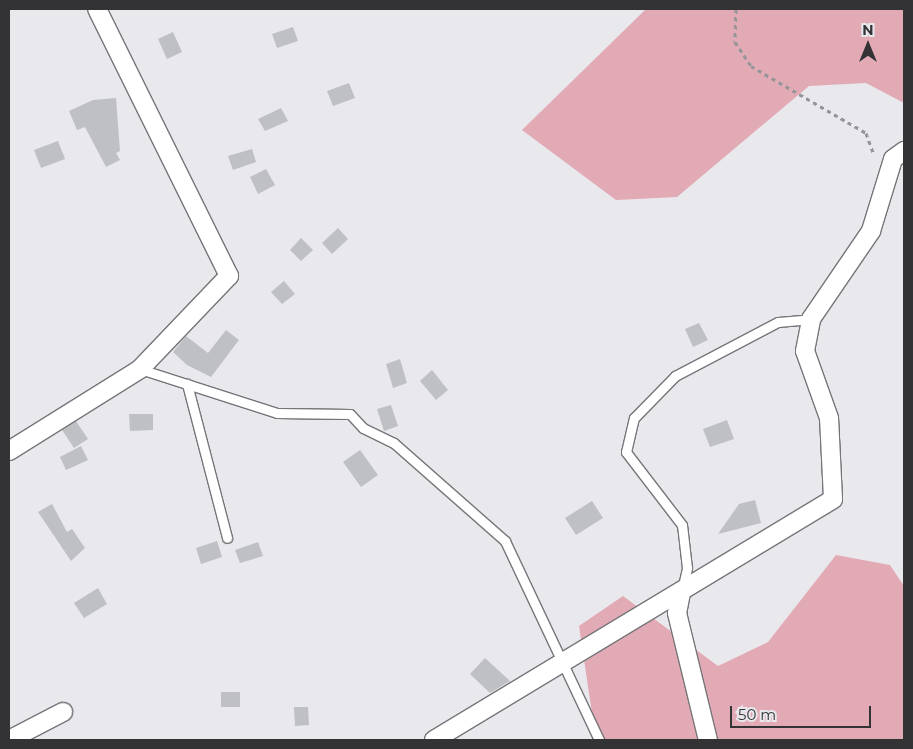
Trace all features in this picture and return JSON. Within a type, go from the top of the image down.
[{"type":"street","points":[[9,451],[140,369],[229,276],[97,9]]},
{"type":"street","points":[[434,740],[681,593],[833,499],[829,418],[806,351],[811,319],[871,231],[892,159],[904,151]]},
{"type":"street","points":[[681,593],[677,613],[708,740]]},
{"type":"street","points":[[9,740],[63,712]]},
{"type":"lane","points":[[681,593],[687,568],[682,525],[626,452],[634,418],[675,376],[778,322],[811,319]]},
{"type":"lane","points":[[140,369],[278,413],[350,414],[363,428],[394,443],[505,541],[599,740]]},
{"type":"lane","points":[[188,384],[227,538]]},
{"type":"path","points":[[736,9],[735,42],[751,66],[866,133],[885,185]]},
{"type":"shaded area","points":[[646,9],[904,9],[904,103],[866,83],[809,86],[677,197],[616,200],[522,130]]},
{"type":"shaded area","points":[[836,555],[890,565],[904,586],[904,740],[596,740],[579,626],[623,596],[718,666],[768,642]]},
{"type":"building","points":[[293,27],[298,41],[277,48],[272,34]]},
{"type":"building","points":[[173,32],[182,52],[167,59],[158,39]]},
{"type":"building","points":[[349,83],[355,98],[333,106],[327,91]]},
{"type":"building","points":[[116,98],[120,151],[116,153],[120,160],[106,167],[85,127],[77,130],[69,111],[93,100]]},
{"type":"building","points":[[281,108],[288,121],[265,131],[258,119]]},
{"type":"building","points":[[58,141],[65,159],[41,168],[34,150]]},
{"type":"building","points":[[252,149],[256,162],[233,170],[228,156]]},
{"type":"building","points":[[266,169],[275,185],[258,194],[250,177]]},
{"type":"building","points":[[338,228],[348,239],[332,254],[322,243]]},
{"type":"building","points":[[301,238],[313,250],[301,261],[290,250]]},
{"type":"building","points":[[284,281],[295,294],[282,304],[271,292]]},
{"type":"building","points":[[699,323],[708,340],[693,347],[685,329]]},
{"type":"building","points":[[226,330],[239,340],[211,377],[187,365],[173,352],[186,336],[208,353]]},
{"type":"building","points":[[400,359],[407,383],[393,388],[386,364]]},
{"type":"building","points":[[432,370],[448,390],[436,400],[420,381]]},
{"type":"building","points":[[391,405],[398,426],[384,431],[377,409]]},
{"type":"building","points":[[129,414],[153,414],[153,430],[130,431]]},
{"type":"building","points":[[727,420],[734,439],[710,447],[703,429]]},
{"type":"building","points":[[76,421],[88,439],[74,448],[62,430]]},
{"type":"building","points":[[81,446],[88,460],[66,470],[60,457]]},
{"type":"building","points":[[360,450],[378,475],[361,487],[343,462]]},
{"type":"building","points":[[755,500],[761,523],[718,534],[739,504]]},
{"type":"building","points":[[592,501],[603,518],[576,535],[565,518]]},
{"type":"building","points":[[52,504],[67,532],[72,529],[85,548],[71,561],[38,512]]},
{"type":"building","points":[[217,541],[222,557],[201,564],[196,548]]},
{"type":"building","points":[[258,542],[263,556],[240,563],[235,550]]},
{"type":"building","points":[[98,588],[107,604],[84,618],[74,603]]},
{"type":"building","points":[[485,658],[510,681],[490,693],[470,674]]},
{"type":"building","points":[[221,692],[240,692],[240,707],[221,707]]},
{"type":"building","points":[[294,707],[308,707],[309,725],[295,726]]}]
